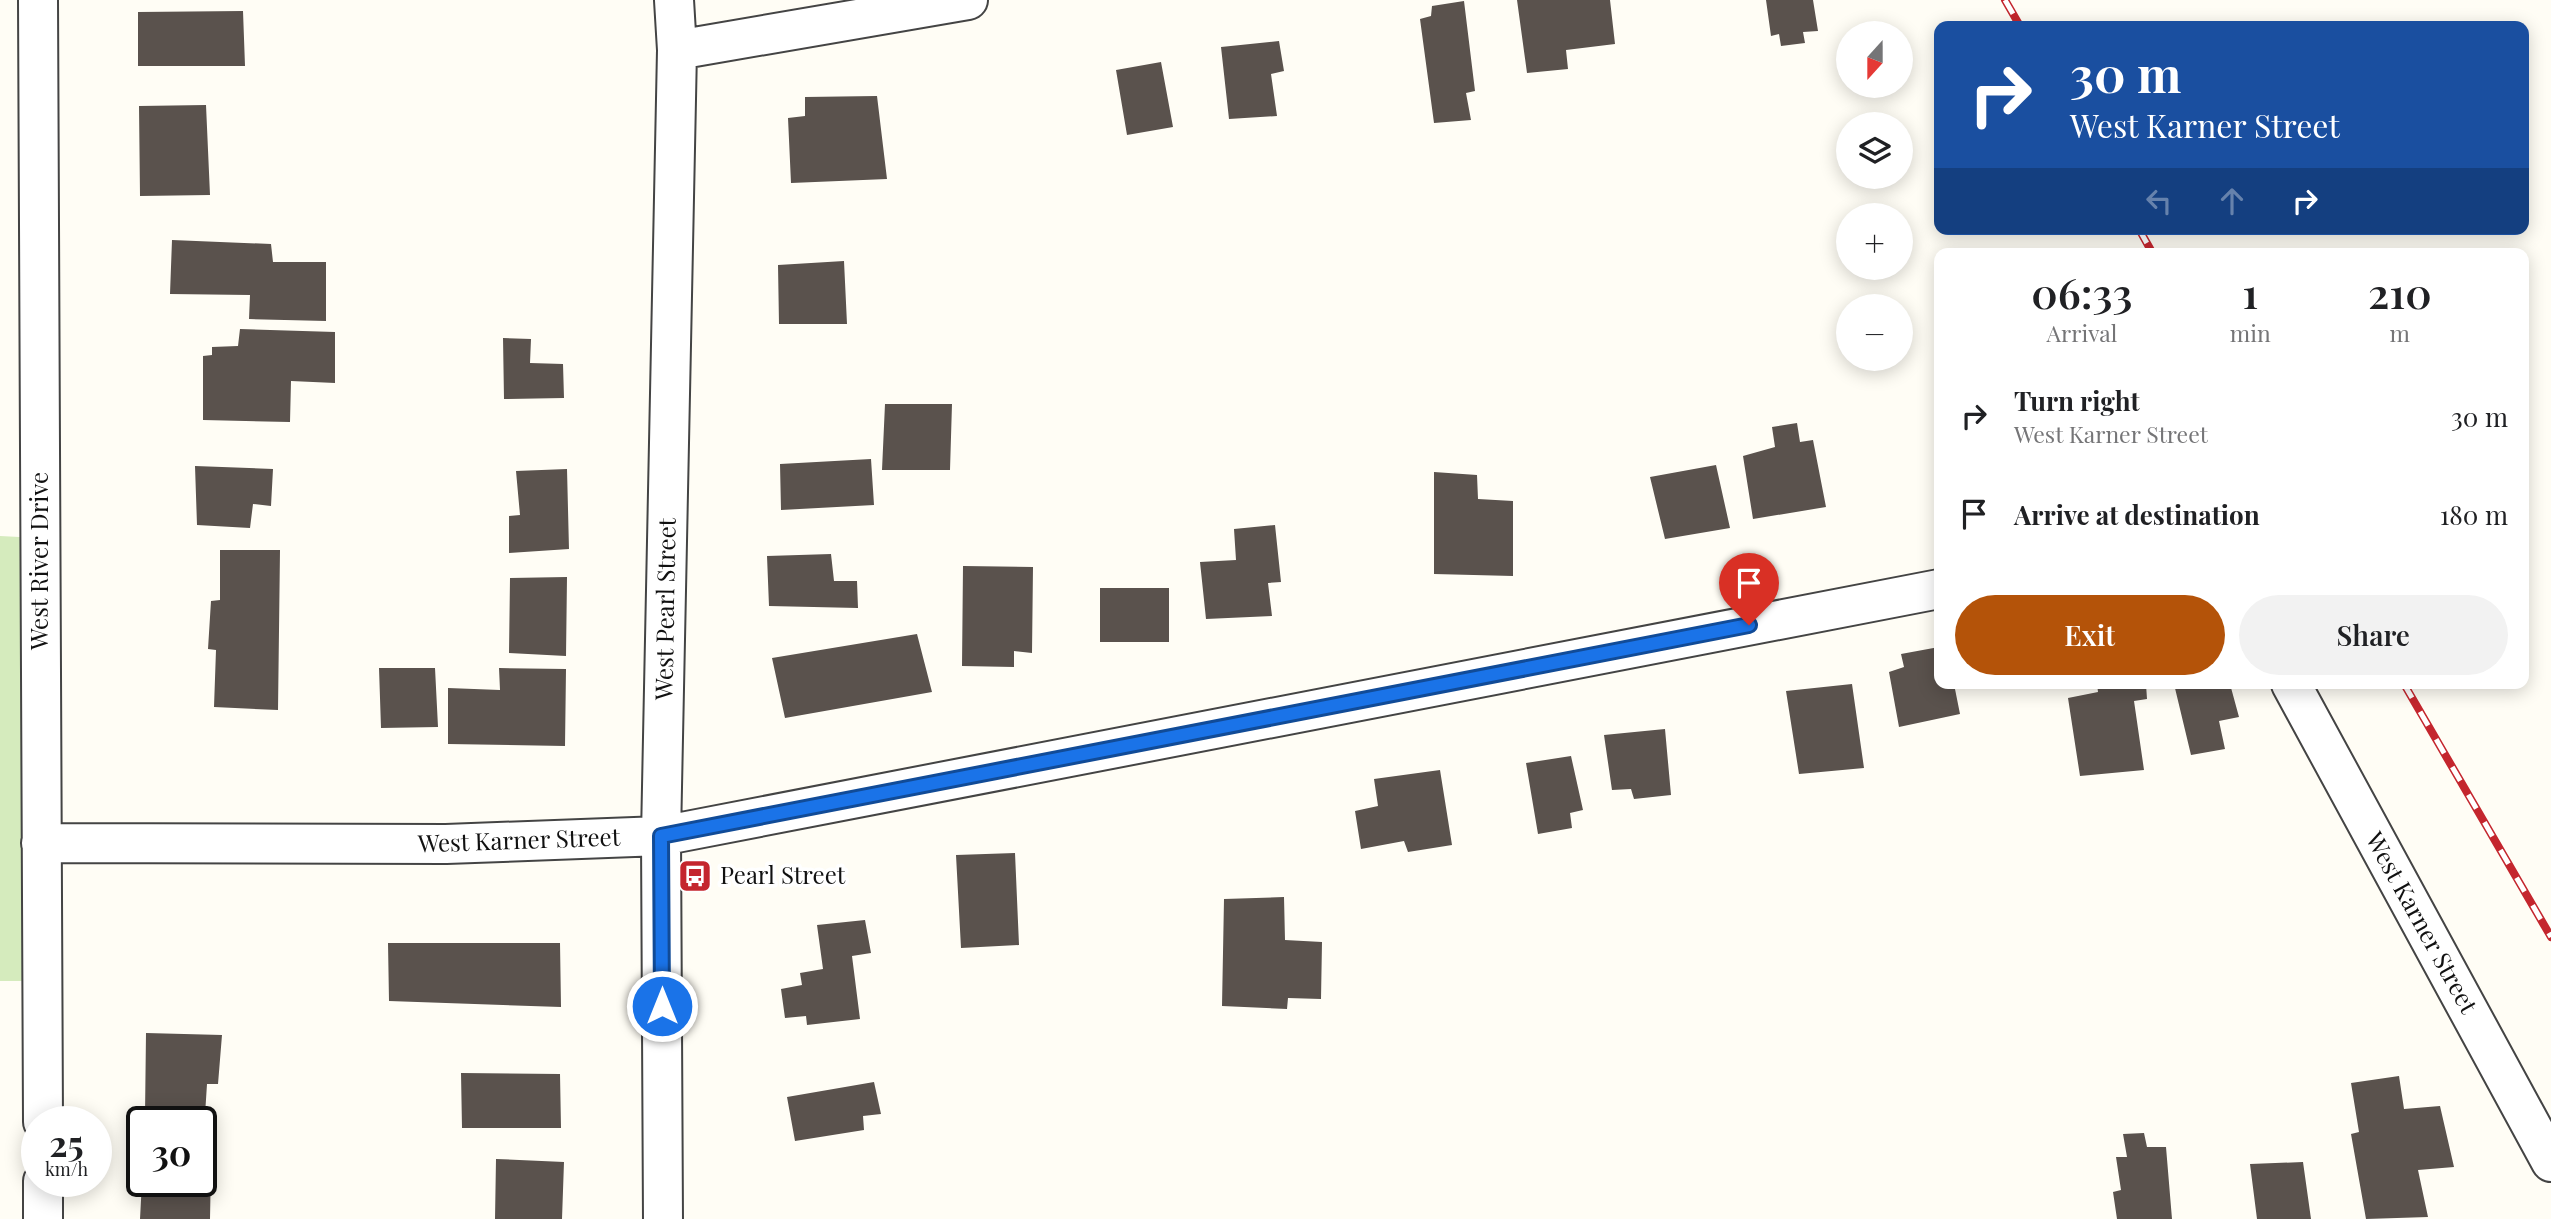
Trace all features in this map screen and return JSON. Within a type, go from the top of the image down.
[{"type":"street","name":"West River Drive","points":[[38,0],[43,1106]]},
{"type":"street","name":"West Pearl Street","points":[[663,1219],[661,836],[677,50],[674,0]]},
{"type":"street","points":[[677,50],[968,0]]},
{"type":"street","name":"West Karner Street","points":[[41,843],[446,844],[661,836],[1934,590]]},
{"type":"street","name":"West Karner Street","points":[[2294,689],[2551,1162]]},
{"type":"street","points":[[43,1197],[43,1219]]},
{"type":"green space","points":[[0,536],[39,538],[43,981],[0,981]]},
{"type":"building","points":[[1517,0],[1610,0],[1615,44],[1566,50],[1568,69],[1527,73]]},
{"type":"building","points":[[1766,0],[1813,0],[1818,31],[1803,32],[1805,43],[1781,46],[1779,34],[1771,36]]},
{"type":"building","points":[[1464,1],[1475,91],[1466,93],[1471,120],[1434,123],[1420,19],[1431,16],[1432,6]]},
{"type":"building","points":[[243,11],[245,66],[138,66],[138,12]]},
{"type":"building","points":[[1279,41],[1284,71],[1271,74],[1277,116],[1229,119],[1221,47]]},
{"type":"building","points":[[1161,62],[1173,127],[1127,135],[1116,70]]},
{"type":"building","points":[[877,96],[887,179],[791,183],[788,118],[805,116],[805,97]]},
{"type":"building","points":[[206,105],[210,195],[140,196],[139,106]]},
{"type":"building","points":[[172,240],[271,244],[273,262],[326,262],[326,321],[249,319],[250,295],[170,294]]},
{"type":"building","points":[[844,261],[847,324],[779,324],[778,265]]},
{"type":"building","points":[[240,329],[335,332],[335,383],[291,381],[290,422],[203,420],[203,356],[212,355],[212,347],[238,346]]},
{"type":"building","points":[[503,338],[531,339],[530,363],[563,364],[564,398],[504,399]]},
{"type":"building","points":[[885,404],[952,404],[950,470],[882,470]]},
{"type":"building","points":[[1797,423],[1800,442],[1813,440],[1826,507],[1753,519],[1743,456],[1775,447],[1772,427]]},
{"type":"building","points":[[871,459],[874,505],[781,510],[780,464]]},
{"type":"building","points":[[1716,465],[1730,528],[1665,539],[1650,477]]},
{"type":"building","points":[[195,466],[273,469],[271,506],[253,504],[250,528],[197,525]]},
{"type":"building","points":[[567,469],[569,549],[509,553],[509,516],[520,515],[516,471]]},
{"type":"building","points":[[1434,472],[1477,475],[1478,499],[1513,501],[1513,576],[1434,574]]},
{"type":"building","points":[[1275,525],[1281,582],[1268,583],[1272,616],[1206,619],[1200,562],[1236,560],[1234,529]]},
{"type":"building","points":[[220,550],[280,550],[278,710],[214,707],[216,650],[208,649],[211,601],[220,600]]},
{"type":"building","points":[[831,554],[834,581],[857,581],[858,608],[769,606],[767,556]]},
{"type":"building","points":[[963,566],[1033,567],[1032,653],[1014,651],[1014,667],[962,666]]},
{"type":"building","points":[[567,577],[566,656],[509,653],[510,578]]},
{"type":"building","points":[[1100,588],[1169,588],[1169,642],[1100,642]]},
{"type":"building","points":[[917,634],[932,692],[785,718],[772,658]]},
{"type":"building","points":[[1934,648],[1934,689],[1955,689],[1960,714],[1899,727],[1889,672],[1904,667],[1901,654]]},
{"type":"building","points":[[379,668],[435,668],[438,727],[381,728]]},
{"type":"building","points":[[499,668],[566,669],[565,746],[448,744],[448,688],[500,690]]},
{"type":"building","points":[[1852,684],[1864,768],[1799,774],[1786,691]]},
{"type":"building","points":[[2098,689],[2146,689],[2147,699],[2134,701],[2144,770],[2080,776],[2068,698],[2098,692]]},
{"type":"building","points":[[2175,689],[2231,689],[2239,717],[2219,721],[2225,749],[2191,755]]},
{"type":"building","points":[[1665,729],[1671,795],[1634,799],[1631,789],[1612,790],[1604,735]]},
{"type":"building","points":[[1571,756],[1583,810],[1570,813],[1572,828],[1538,834],[1526,763]]},
{"type":"building","points":[[1440,770],[1452,845],[1408,852],[1404,841],[1361,849],[1355,811],[1378,806],[1374,779]]},
{"type":"building","points":[[1015,853],[1019,945],[961,948],[956,855]]},
{"type":"building","points":[[1284,897],[1285,940],[1322,942],[1321,999],[1288,998],[1287,1009],[1222,1006],[1224,899]]},
{"type":"building","points":[[865,920],[871,953],[852,956],[860,1019],[807,1025],[806,1016],[785,1018],[781,989],[802,985],[800,973],[823,969],[817,925]]},
{"type":"building","points":[[388,943],[560,943],[561,1007],[389,1001]]},
{"type":"building","points":[[146,1033],[222,1035],[218,1084],[207,1084],[206,1106],[145,1106]]},
{"type":"building","points":[[461,1073],[560,1074],[561,1128],[462,1128]]},
{"type":"building","points":[[2399,1076],[2404,1109],[2440,1106],[2454,1167],[2418,1170],[2428,1217],[2366,1219],[2351,1134],[2359,1132],[2351,1083]]},
{"type":"building","points":[[874,1082],[881,1114],[863,1116],[864,1130],[795,1141],[787,1097]]},
{"type":"building","points":[[2144,1133],[2147,1147],[2166,1147],[2172,1219],[2117,1219],[2113,1192],[2121,1190],[2116,1157],[2127,1157],[2123,1134]]},
{"type":"building","points":[[496,1159],[564,1162],[562,1219],[495,1219]]},
{"type":"building","points":[[2303,1162],[2311,1219],[2257,1219],[2250,1164]]},
{"type":"building","points":[[141,1197],[210,1197],[210,1219],[140,1219]]},
{"type":"railway","points":[[2005,0],[2017,21]]},
{"type":"railway","points":[[2142,235],[2150,248]]},
{"type":"railway","points":[[2407,689],[2551,937]]},
{"type":"place","name":"Pearl Street","points":[[695,876]]},
{"type":"route","points":[[662,1006],[661,836],[1749,625]]}]
